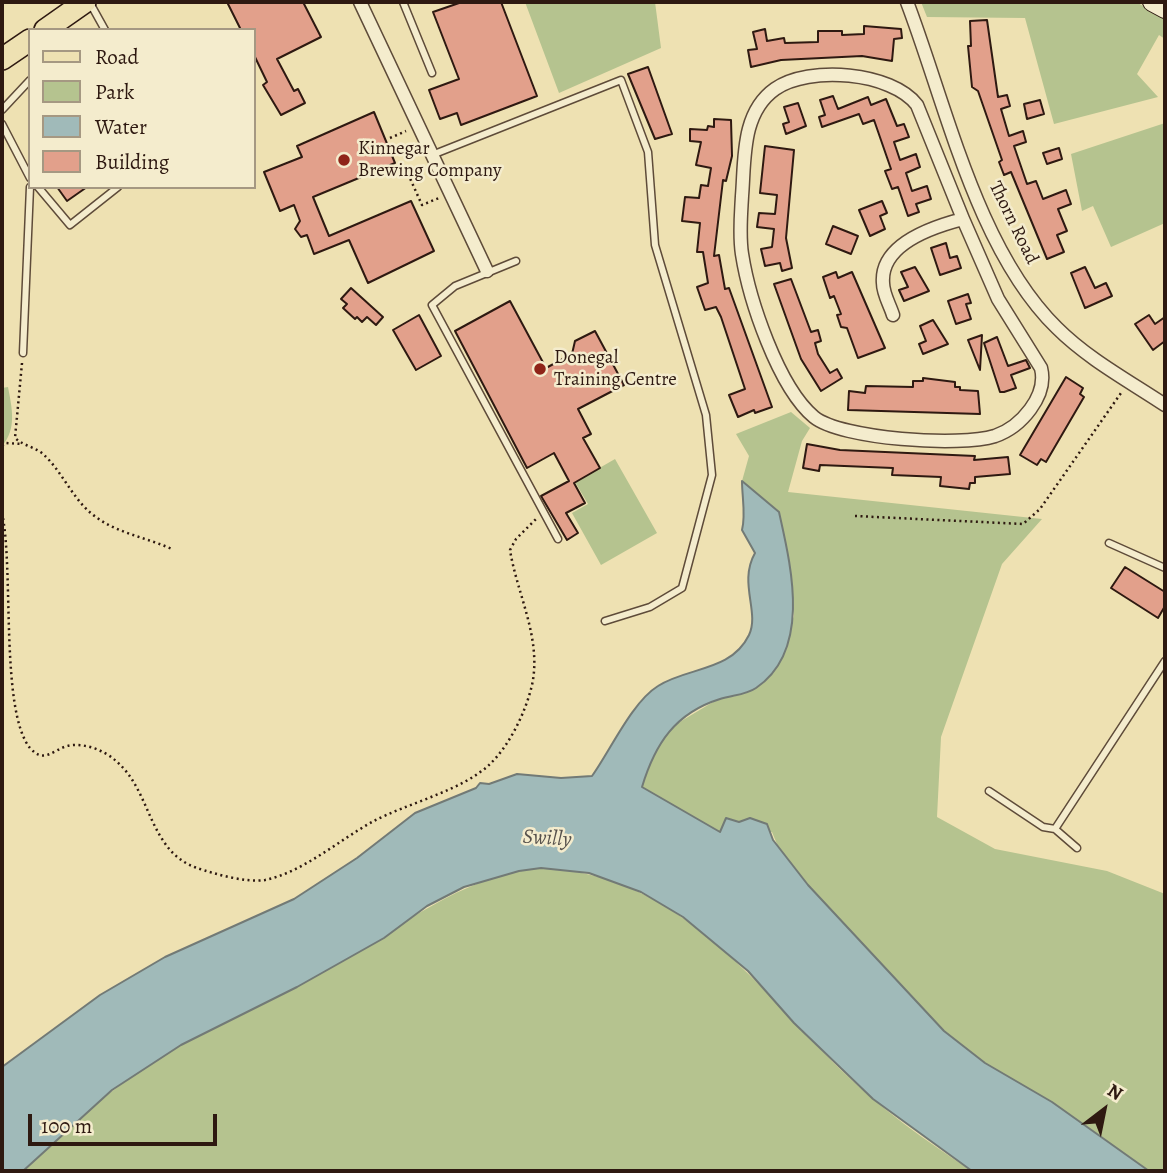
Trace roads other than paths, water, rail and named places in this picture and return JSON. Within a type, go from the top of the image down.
[{"type":"main road","points":[[47,28],[87,2]]},
{"type":"main road","points":[[1153,2],[1165,9]]},
{"type":"main road","points":[[4,54],[28,41]]},
{"type":"street","name":"Thorn Road","points":[[907,2],[976,196],[1004,257],[1055,326],[1078,347],[1165,405]]},
{"type":"street","points":[[364,3],[487,271]]},
{"type":"street","points":[[800,79],[882,80],[898,88],[917,105],[962,219],[998,299],[1034,354],[1044,380],[1042,390],[1019,421],[995,436],[960,440],[846,432],[814,417],[801,404],[781,370],[745,271],[740,229],[747,132],[755,112],[775,89],[800,79]]},
{"type":"street","points":[[893,315],[882,285],[883,267],[895,251],[915,237],[962,219]]},
{"type":"street","points":[[984,266],[1004,257]]},
{"type":"lane","points":[[87,2],[104,28]]},
{"type":"lane","points":[[403,2],[432,73]]},
{"type":"lane","points":[[432,155],[621,80],[637,118],[648,152],[655,245],[706,415],[712,475],[682,588],[650,607],[605,621]]},
{"type":"lane","points":[[2,110],[28,82]]},
{"type":"lane","points":[[2,124],[28,174]]},
{"type":"lane","points":[[23,353],[30,189]]},
{"type":"lane","points":[[40,189],[70,225],[115,189]]},
{"type":"lane","points":[[516,261],[455,286],[432,305],[558,539]]},
{"type":"lane","points":[[1109,543],[1165,568]]},
{"type":"lane","points":[[1055,829],[1165,661]]},
{"type":"lane","points":[[989,791],[1043,827],[1055,829],[1077,848]]},
{"type":"water","name":"Swilly","points":[[742,481],[779,512],[792,581],[791,630],[785,652],[774,672],[756,688],[704,705],[679,722],[653,757],[642,787],[720,832],[726,818],[739,822],[750,818],[767,824],[773,840],[808,885],[944,1031],[985,1063],[1052,1102],[1149,1171],[972,1171],[873,1099],[794,1023],[748,971],[683,917],[641,892],[589,873],[541,868],[519,871],[464,887],[427,906],[384,938],[297,987],[181,1045],[112,1090],[23,1171],[2,1171],[2,1067],[100,995],[165,957],[294,899],[357,858],[415,813],[476,788],[480,783],[489,784],[517,774],[561,778],[592,776],[630,715],[648,693],[669,680],[720,662],[741,647],[752,626],[748,575],[755,553],[742,530]]},
{"type":"place","name":"Kinnegar Brewing Company","points":[[344,160]]},
{"type":"place","name":"Donegal Training Centre","points":[[540,369]]}]
